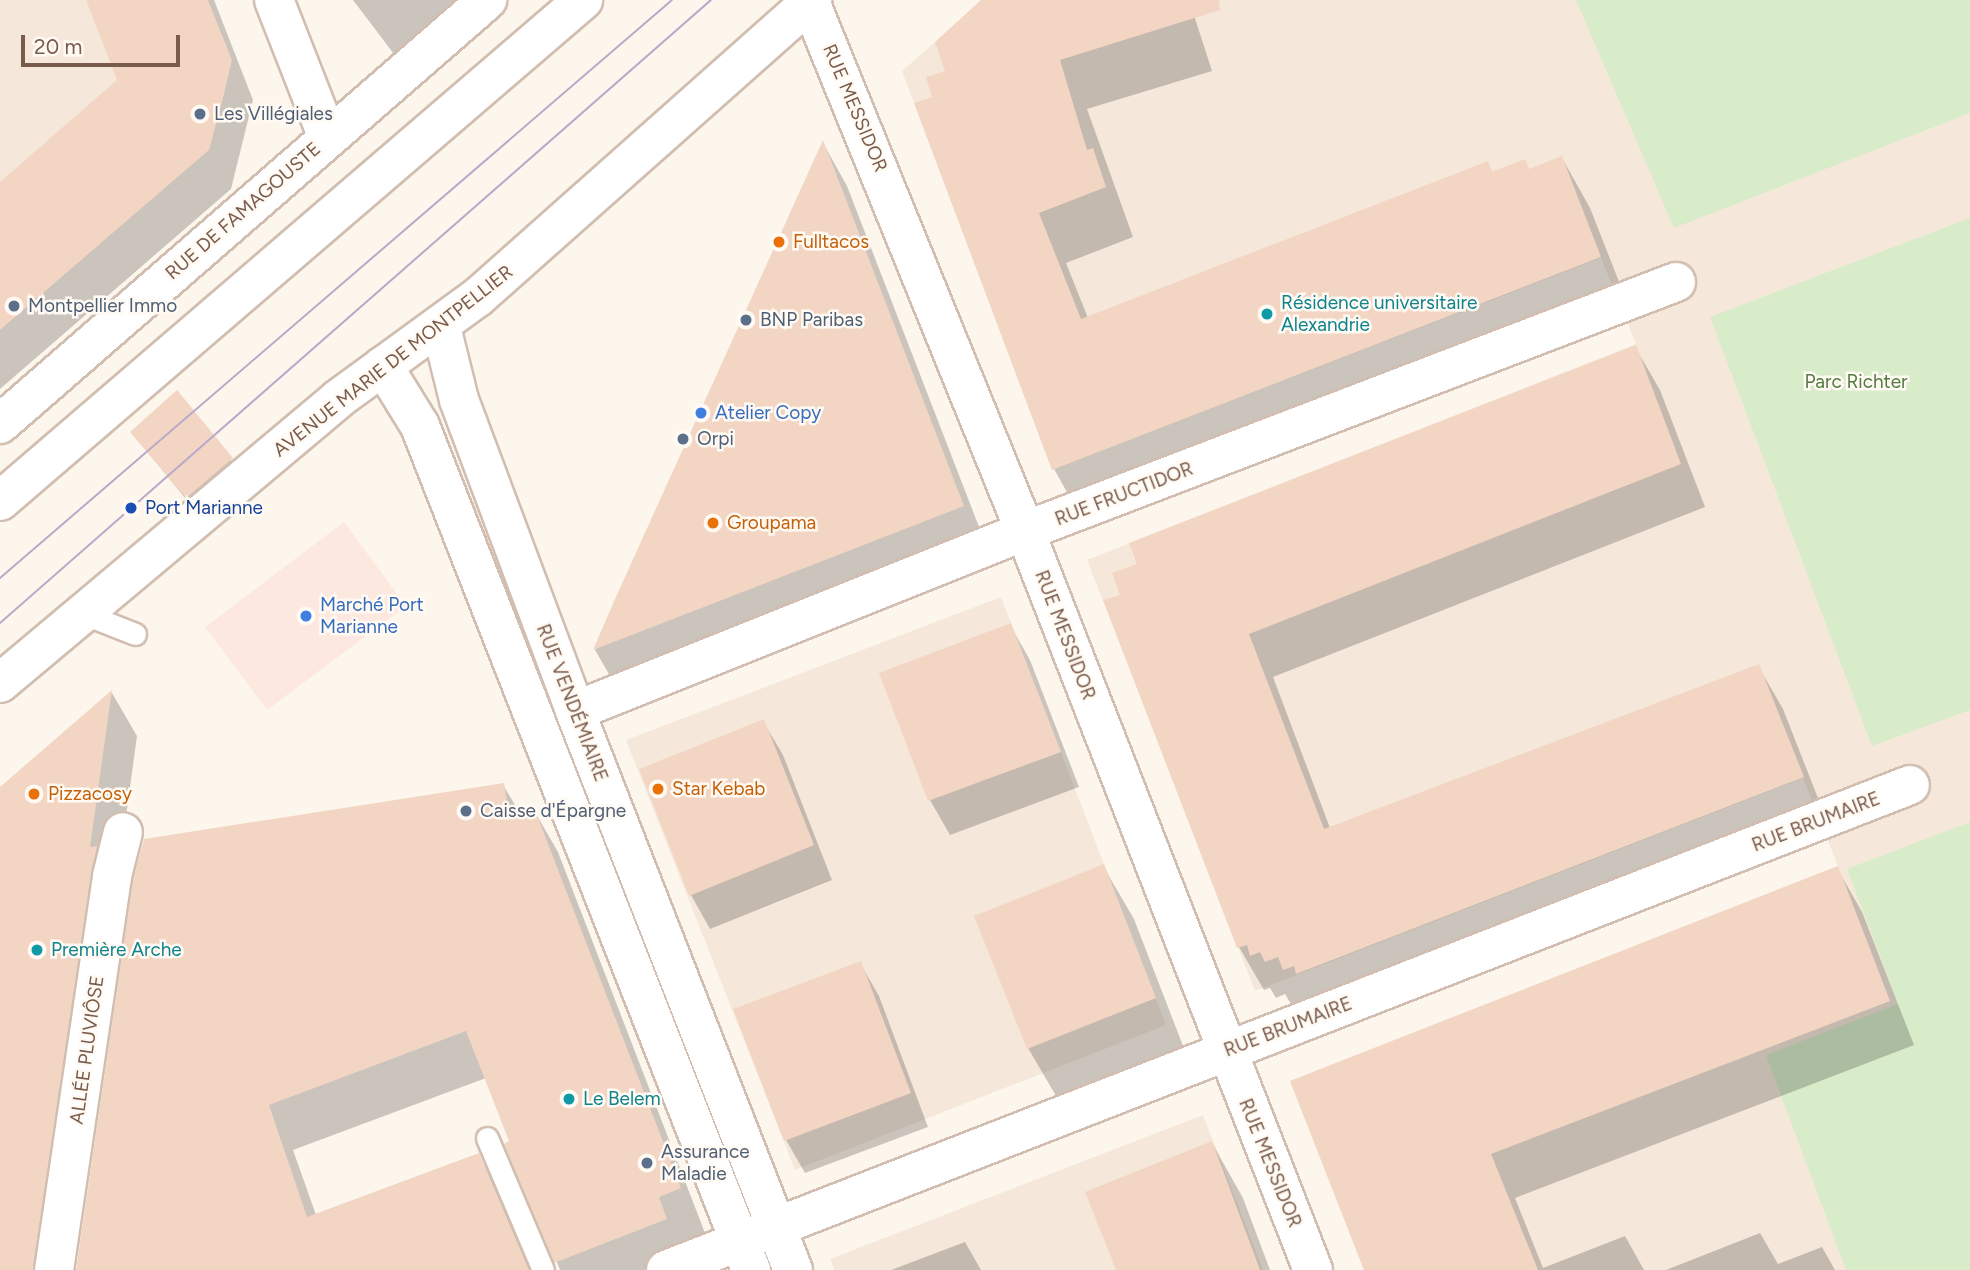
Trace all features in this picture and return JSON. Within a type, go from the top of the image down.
[{"type":"street","points":[[274,0],[328,138]]},
{"type":"street","name":"RUE DE FAMAGOUSTE","points":[[0,424],[487,0]]},
{"type":"street","points":[[0,501],[583,0]]},
{"type":"street","name":"AVENUE MARIE DE MONTPELLIER","points":[[0,683],[383,366],[441,327],[813,1]]},
{"type":"street","name":"RUE MESSIDOR","points":[[813,1],[1025,531],[1313,1270]]},
{"type":"street","name":"RUE FRUCTIDOR","points":[[575,711],[1025,531],[1676,282]]},
{"type":"street","name":"RUE VENDÉMIAIRE","points":[[441,327],[458,400],[575,711],[793,1270]]},
{"type":"street","name":"RUE VENDÉMIAIRE","points":[[383,366],[420,426],[745,1256]]},
{"type":"street","name":"RUE BRUMAIRE","points":[[666,1270],[745,1256],[776,1227],[1910,785]]},
{"type":"street","name":"ALLÉE PLUVIÔSE","points":[[54,1270],[112,876],[123,832]]},
{"type":"lane","points":[[82,613],[135,635]]},
{"type":"lane","points":[[487,1138],[543,1270]]},
{"type":"shaded area","points":[[0,0],[208,0],[232,60],[209,150],[0,330]]},
{"type":"shaded area","points":[[983,0],[1970,0],[1970,1270],[1364,1270],[1290,1081],[1838,866],[1803,778],[1255,991],[1087,560],[1636,344],[1601,258],[1052,470],[902,71]]},
{"type":"shaded area","name":"Marché Port Marianne","points":[[344,522],[406,606],[267,710],[205,627]]},
{"type":"shaded area","points":[[1001,597],[1166,1025],[795,1170],[626,740]]},
{"type":"shaded area","points":[[1203,1115],[1263,1270],[835,1270],[830,1259]]},
{"type":"green space","points":[[1576,0],[1970,0],[1970,113],[1674,228]]},
{"type":"green space","name":"Parc Richter","points":[[1970,218],[1970,710],[1872,746],[1710,317]]},
{"type":"green space","points":[[1970,822],[1970,1270],[1846,1270],[1766,1055],[1898,1004],[1847,869]]},
{"type":"building","points":[[86,0],[208,0],[232,60],[222,102],[209,150],[0,330],[0,182],[117,80]]},
{"type":"building","name":"Résidence universitaire Alexandrie","points":[[981,0],[1219,0],[1220,10],[1060,60],[1087,150],[1093,148],[1106,187],[1039,213],[1081,319],[1488,161],[1492,172],[1525,159],[1529,169],[1562,156],[1601,257],[1052,470],[914,103],[932,97],[926,77],[945,71],[935,42]]},
{"type":"building","points":[[823,140],[964,506],[593,650],[615,599]]},
{"type":"building","points":[[1636,345],[1681,464],[1249,634],[1324,829],[1759,664],[1804,777],[1296,974],[1294,966],[1283,970],[1278,957],[1265,962],[1260,952],[1250,956],[1247,945],[1237,948],[1103,600],[1120,595],[1112,573],[1137,564],[1129,543]]},
{"type":"building","points":[[177,390],[233,458],[186,498],[130,432]]},
{"type":"building","points":[[1011,623],[1061,752],[928,801],[879,673]]},
{"type":"building","name":"Première Arche","points":[[112,690],[90,847],[97,846],[33,1270],[0,1270],[0,787]]},
{"type":"building","points":[[764,719],[814,845],[689,896],[639,769]]},
{"type":"building","points":[[504,783],[508,810],[533,805],[681,1188],[659,1197],[667,1219],[554,1263],[504,1144],[509,1141],[466,1031],[269,1105],[307,1217],[479,1153],[529,1270],[76,1270],[133,880],[144,839]]},
{"type":"building","points":[[1104,864],[1156,998],[1027,1049],[974,916]]},
{"type":"building","points":[[1838,866],[1890,1001],[1491,1154],[1538,1270],[1364,1270],[1290,1081]]},
{"type":"building","points":[[861,961],[911,1093],[784,1141],[733,1009]]},
{"type":"building","points":[[1212,1141],[1260,1270],[1116,1270],[1085,1192]]},
{"type":"tram line","points":[[0,578],[672,0]]},
{"type":"tram line","points":[[0,623],[711,0]]},
{"type":"place","name":"Les Villégiales","points":[[200,114]]},
{"type":"place","name":"Fulltacos","points":[[779,242]]},
{"type":"place","name":"Montpellier Immo","points":[[14,306]]},
{"type":"place","name":"Résidence universitaire Alexandrie","points":[[1267,314]]},
{"type":"place","name":"BNP Paribas","points":[[746,320]]},
{"type":"place","name":"Atelier Copy","points":[[701,413]]},
{"type":"place","name":"Orpi","points":[[683,439]]},
{"type":"place","name":"Port Marianne","points":[[131,508]]},
{"type":"place","name":"Groupama","points":[[713,523]]},
{"type":"place","name":"Marché Port Marianne","points":[[306,616]]},
{"type":"place","name":"Star Kebab","points":[[658,789]]},
{"type":"place","name":"Pizzacosy","points":[[34,794]]},
{"type":"place","name":"Caisse d'Épargne","points":[[466,811]]},
{"type":"place","name":"Première Arche","points":[[37,950]]},
{"type":"place","name":"Le Belem","points":[[569,1099]]},
{"type":"place","name":"Assurance Maladie","points":[[647,1163]]}]
